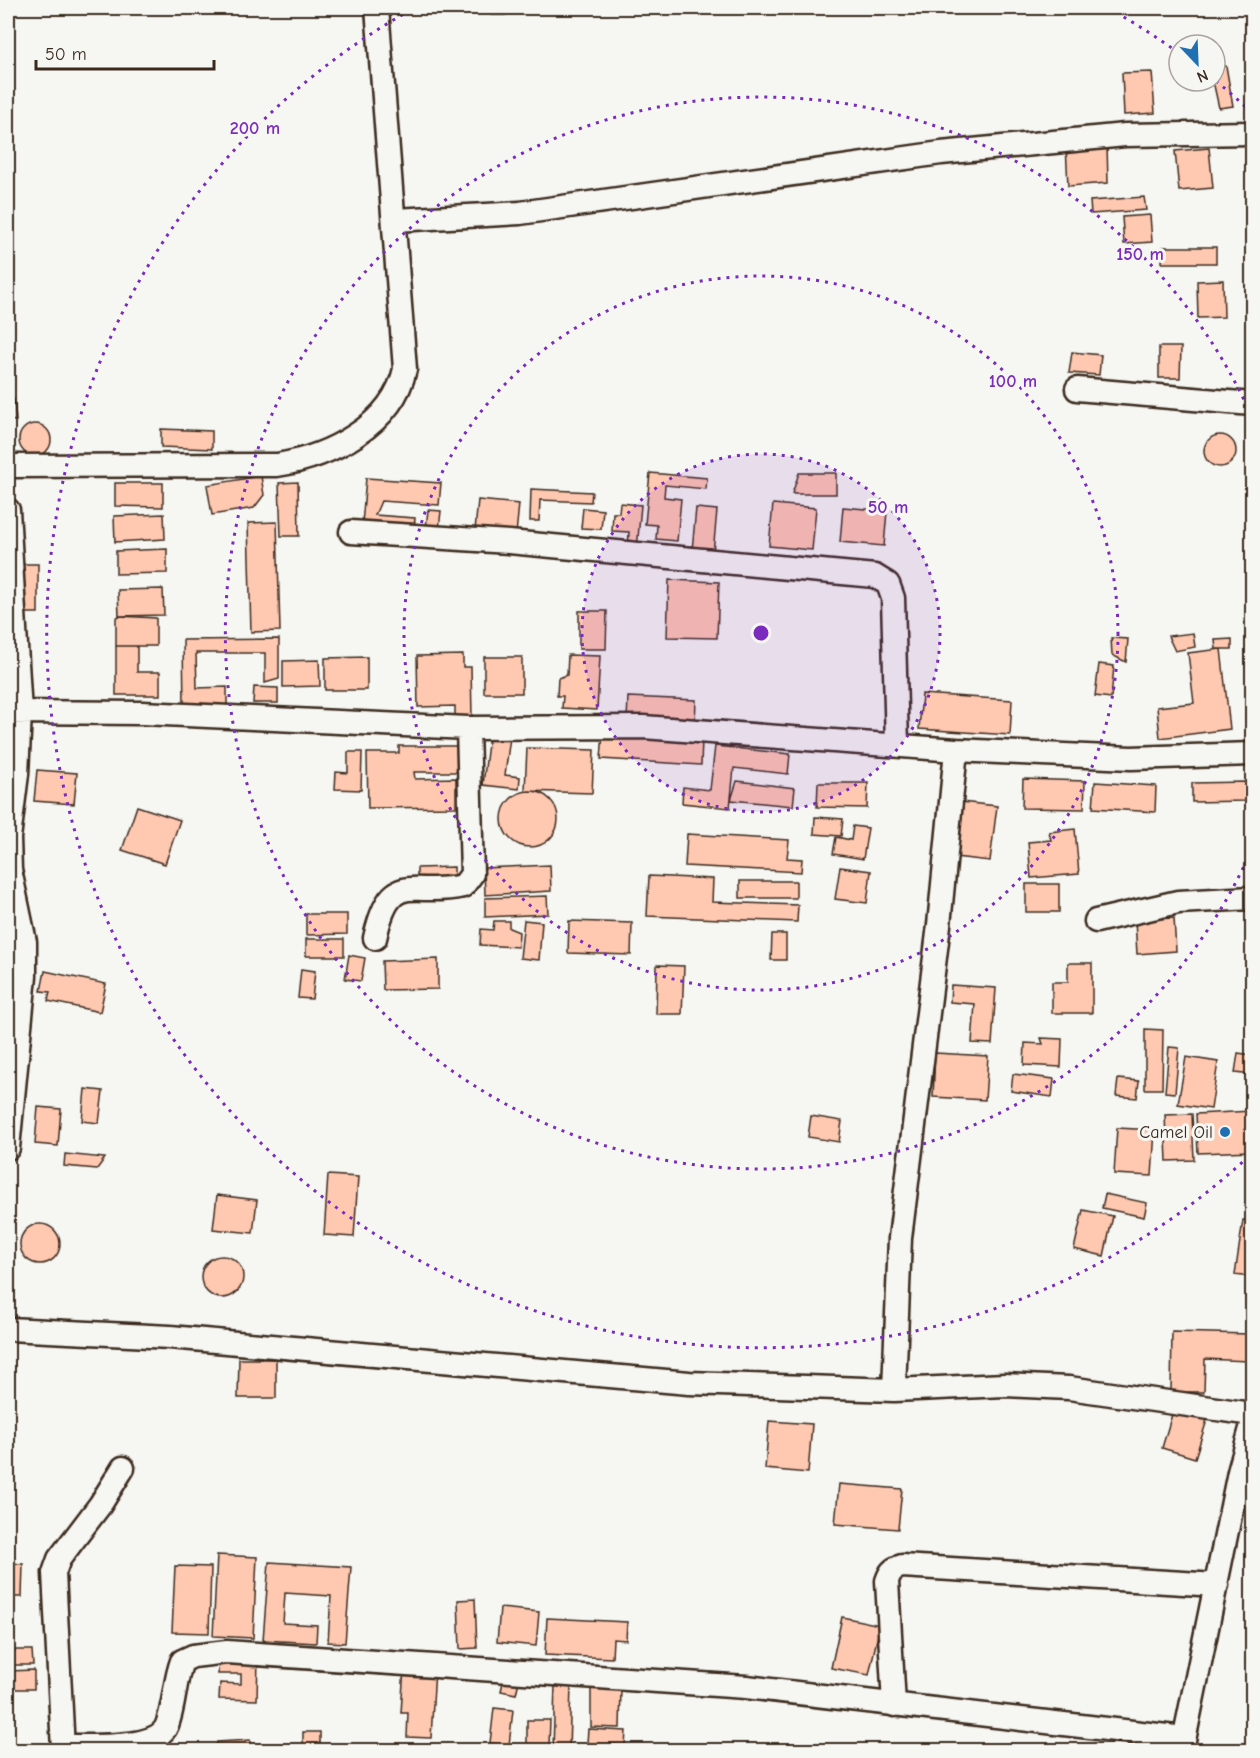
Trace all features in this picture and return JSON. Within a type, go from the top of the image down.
[{"type":"street","points":[[8,466],[277,465],[304,460],[337,446],[374,422],[391,404],[402,387],[405,369],[377,8]]},
{"type":"street","points":[[395,220],[520,213],[941,153],[1125,135],[1252,133]]},
{"type":"street","points":[[1077,389],[1252,404]]},
{"type":"street","points":[[8,510],[17,774],[9,838],[10,870],[14,914],[25,942],[25,976],[8,1148]]},
{"type":"street","points":[[351,532],[509,542],[874,576],[888,584],[893,598],[897,745]]},
{"type":"street","points":[[14,713],[142,713],[468,728],[643,727],[956,750],[1131,758],[1252,754]]},
{"type":"street","points":[[375,938],[381,911],[393,896],[412,888],[463,886],[472,874],[468,728]]},
{"type":"street","points":[[894,1390],[900,1238],[939,925],[956,750]]},
{"type":"street","points":[[1096,921],[1178,902],[1252,898]]},
{"type":"street","points":[[8,1329],[170,1337],[372,1353],[689,1383],[894,1390],[1005,1384],[1069,1388],[1252,1414]]},
{"type":"street","points":[[123,1468],[100,1505],[60,1559],[54,1573],[63,1748],[144,1742],[158,1737],[167,1726],[182,1661],[193,1656],[227,1652],[746,1687],[1183,1744],[1239,1472],[1252,1425]]},
{"type":"street","points":[[894,1705],[887,1581],[890,1572],[895,1568],[913,1567],[1217,1585]]},
{"type":"building","points":[[491,8],[504,8],[505,15],[491,15]]},
{"type":"building","points":[[565,8],[623,8],[565,11]]},
{"type":"building","points":[[1152,72],[1155,113],[1124,115],[1122,73]]},
{"type":"building","points":[[1227,72],[1233,106],[1219,108],[1216,93],[1227,93]]},
{"type":"building","points":[[1107,145],[1108,183],[1068,186],[1066,146]]},
{"type":"building","points":[[1209,148],[1213,188],[1179,191],[1175,151]]},
{"type":"building","points":[[1144,197],[1146,210],[1091,214],[1090,201]]},
{"type":"building","points":[[1150,215],[1152,242],[1124,244],[1122,217]]},
{"type":"building","points":[[1163,247],[1216,247],[1216,263],[1162,263]]},
{"type":"building","points":[[1250,272],[1252,272],[1252,306],[1249,306]]},
{"type":"building","points":[[1223,280],[1224,317],[1198,318],[1197,281]]},
{"type":"building","points":[[1248,311],[1252,311],[1252,344],[1247,343]]},
{"type":"building","points":[[1159,347],[1181,347],[1180,378],[1159,378]]},
{"type":"building","points":[[1072,352],[1101,355],[1099,375],[1069,373]]},
{"type":"building","points":[[14,399],[16,421],[8,420],[8,400]]},
{"type":"building","points":[[35,424],[46,429],[51,440],[46,451],[35,456],[24,451],[19,440],[24,429]]},
{"type":"building","points":[[161,429],[212,431],[212,449],[161,447]]},
{"type":"building","points":[[1220,435],[1231,440],[1236,451],[1231,462],[1220,467],[1209,462],[1204,451],[1209,440]]},
{"type":"building","points":[[650,473],[707,478],[706,489],[665,485],[664,497],[681,499],[677,541],[656,539],[657,525],[645,524]]},
{"type":"building","points":[[799,473],[836,473],[836,494],[792,494]]},
{"type":"building","points":[[261,476],[264,495],[254,508],[212,515],[207,485]]},
{"type":"building","points":[[366,478],[441,483],[439,505],[381,501],[375,515],[415,518],[414,528],[362,524]]},
{"type":"building","points":[[298,482],[299,536],[281,536],[279,483]]},
{"type":"building","points":[[115,483],[163,483],[163,507],[115,506]]},
{"type":"building","points":[[531,489],[592,492],[591,502],[540,500],[539,521],[530,521]]},
{"type":"building","points":[[478,500],[519,504],[516,534],[475,530]]},
{"type":"building","points":[[620,503],[641,505],[637,549],[628,548],[629,532],[612,531],[613,513],[619,513]]},
{"type":"building","points":[[773,504],[816,508],[812,550],[769,546]]},
{"type":"building","points":[[843,507],[887,511],[884,546],[840,542]]},
{"type":"building","points":[[583,508],[603,510],[601,529],[581,528]]},
{"type":"building","points":[[696,508],[717,510],[713,553],[692,551]]},
{"type":"building","points":[[428,510],[441,511],[439,529],[426,528]]},
{"type":"building","points":[[164,514],[165,539],[115,542],[114,516]]},
{"type":"building","points":[[277,522],[280,631],[251,632],[248,523]]},
{"type":"building","points":[[167,549],[167,573],[116,574],[116,551]]},
{"type":"building","points":[[22,564],[38,564],[38,613],[23,613]]},
{"type":"building","points":[[669,580],[719,582],[717,638],[667,637]]},
{"type":"building","points":[[163,589],[164,615],[119,616],[118,590]]},
{"type":"building","points":[[579,611],[607,611],[606,649],[579,649]]},
{"type":"building","points":[[119,616],[156,618],[156,646],[116,646],[116,618]]},
{"type":"building","points":[[1193,633],[1195,647],[1175,651],[1168,636]]},
{"type":"building","points":[[1111,638],[1128,639],[1126,662],[1112,655]]},
{"type":"building","points":[[279,639],[279,679],[265,683],[265,653],[196,653],[197,688],[227,687],[227,707],[184,707],[183,640]]},
{"type":"building","points":[[1232,639],[1232,649],[1216,649],[1215,640]]},
{"type":"building","points":[[116,646],[137,646],[137,672],[160,672],[160,695],[116,695]]},
{"type":"building","points":[[1221,649],[1230,729],[1160,738],[1157,707],[1194,703],[1188,653]]},
{"type":"building","points":[[463,655],[463,667],[471,667],[472,717],[455,717],[455,706],[418,707],[417,656]]},
{"type":"building","points":[[568,655],[600,656],[597,710],[562,708],[563,696],[557,696],[558,678],[567,675]]},
{"type":"building","points":[[367,657],[367,690],[325,690],[325,658]]},
{"type":"building","points":[[484,657],[522,657],[522,693],[484,693]]},
{"type":"building","points":[[319,660],[320,686],[283,687],[283,661]]},
{"type":"building","points":[[1099,664],[1114,666],[1111,698],[1095,696]]},
{"type":"building","points":[[254,687],[278,688],[278,703],[253,703]]},
{"type":"building","points":[[922,694],[1012,700],[1010,735],[919,729]]},
{"type":"building","points":[[628,697],[696,700],[695,723],[627,721]]},
{"type":"building","points":[[603,733],[702,739],[701,765],[601,759]]},
{"type":"building","points":[[489,735],[510,737],[505,775],[520,777],[519,789],[483,785]]},
{"type":"building","points":[[399,746],[459,746],[459,772],[414,772],[415,779],[456,778],[456,807],[368,808],[367,753],[399,753]]},
{"type":"building","points":[[715,746],[790,754],[788,774],[734,768],[730,808],[682,803],[683,787],[710,790]]},
{"type":"building","points":[[527,748],[594,750],[592,793],[525,791]]},
{"type":"building","points":[[348,752],[362,752],[361,790],[335,789],[336,772],[348,773]]},
{"type":"building","points":[[37,770],[77,773],[74,804],[34,801]]},
{"type":"building","points":[[1023,779],[1085,781],[1084,809],[1022,808]]},
{"type":"building","points":[[737,781],[795,788],[793,806],[731,800]]},
{"type":"building","points":[[1095,782],[1156,786],[1155,812],[1093,808]]},
{"type":"building","points":[[1246,782],[1246,801],[1192,802],[1192,783]]},
{"type":"building","points":[[818,783],[868,783],[867,808],[817,807]]},
{"type":"building","points":[[530,791],[541,793],[550,799],[556,808],[558,819],[556,830],[550,839],[541,845],[530,847],[519,845],[510,839],[504,830],[502,819],[504,808],[510,799],[519,793]]},
{"type":"building","points":[[961,802],[997,806],[990,861],[955,857]]},
{"type":"building","points":[[137,806],[180,820],[165,864],[122,850]]},
{"type":"building","points":[[815,817],[843,819],[841,836],[814,834]]},
{"type":"building","points":[[853,826],[868,828],[863,859],[833,854],[836,837],[851,840]]},
{"type":"building","points":[[1075,829],[1079,874],[1031,878],[1028,842],[1051,840],[1049,832]]},
{"type":"building","points":[[687,834],[789,840],[787,858],[802,859],[801,872],[685,866]]},
{"type":"building","points":[[550,865],[551,891],[485,895],[484,868]]},
{"type":"building","points":[[454,867],[454,883],[417,885],[417,868]]},
{"type":"building","points":[[840,867],[871,871],[867,903],[835,899]]},
{"type":"building","points":[[649,876],[713,879],[712,902],[798,905],[797,922],[647,916]]},
{"type":"building","points":[[740,881],[796,881],[796,898],[740,898]]},
{"type":"building","points":[[1026,884],[1059,884],[1059,912],[1026,912]]},
{"type":"building","points":[[547,896],[548,914],[485,917],[485,898]]},
{"type":"building","points":[[306,914],[347,914],[347,934],[306,935]]},
{"type":"building","points":[[1174,918],[1176,951],[1137,954],[1135,920]]},
{"type":"building","points":[[524,920],[542,922],[539,960],[520,958]]},
{"type":"building","points":[[494,921],[509,921],[509,928],[519,932],[518,947],[480,945],[481,929],[493,930]]},
{"type":"building","points":[[569,921],[632,923],[631,955],[568,953]]},
{"type":"building","points":[[772,934],[786,934],[786,960],[771,960]]},
{"type":"building","points":[[306,939],[344,939],[344,956],[306,956]]},
{"type":"building","points":[[349,955],[365,958],[361,981],[345,979]]},
{"type":"building","points":[[438,959],[438,989],[383,990],[382,961]]},
{"type":"building","points":[[1068,963],[1092,963],[1092,1013],[1052,1013],[1052,982],[1068,982]]},
{"type":"building","points":[[657,965],[684,966],[682,1014],[656,1014]]},
{"type":"building","points":[[301,969],[315,971],[312,999],[298,998]]},
{"type":"building","points":[[45,971],[106,984],[100,1012],[48,1001],[50,992],[41,991]]},
{"type":"building","points":[[951,985],[996,988],[992,1044],[972,1043],[975,1004],[950,1002]]},
{"type":"building","points":[[1145,1029],[1163,1030],[1162,1089],[1145,1089]]},
{"type":"building","points":[[1041,1038],[1062,1039],[1061,1067],[1024,1065],[1025,1043],[1043,1044]]},
{"type":"building","points":[[1169,1047],[1179,1048],[1175,1093],[1165,1092]]},
{"type":"building","points":[[935,1053],[988,1056],[985,1100],[933,1097]]},
{"type":"building","points":[[1238,1053],[1252,1055],[1252,1075],[1235,1073]]},
{"type":"building","points":[[1186,1057],[1218,1062],[1211,1109],[1178,1104]]},
{"type":"building","points":[[1013,1074],[1054,1079],[1052,1097],[1011,1091]]},
{"type":"building","points":[[1118,1079],[1139,1081],[1137,1098],[1116,1096]]},
{"type":"building","points":[[85,1089],[103,1091],[99,1123],[82,1121]]},
{"type":"building","points":[[38,1107],[61,1109],[58,1146],[35,1144]]},
{"type":"building","name":"Camel Oil","points":[[1252,1111],[1252,1151],[1198,1153],[1196,1114]]},
{"type":"building","points":[[1192,1114],[1194,1160],[1167,1161],[1165,1115]]},
{"type":"building","points":[[811,1116],[842,1121],[839,1142],[808,1137]]},
{"type":"building","points":[[1117,1128],[1155,1130],[1152,1176],[1114,1174]]},
{"type":"building","points":[[65,1154],[105,1158],[97,1169],[64,1166]]},
{"type":"building","points":[[328,1175],[358,1177],[354,1237],[324,1235]]},
{"type":"building","points":[[1105,1194],[1147,1203],[1144,1217],[1102,1208]]},
{"type":"building","points":[[217,1195],[257,1200],[253,1233],[213,1229]]},
{"type":"building","points":[[1083,1210],[1113,1216],[1104,1256],[1074,1249]]},
{"type":"building","points":[[1243,1220],[1252,1221],[1252,1277],[1235,1275]]},
{"type":"building","points":[[40,1224],[54,1230],[60,1244],[54,1258],[40,1264],[26,1258],[20,1244],[26,1230]]},
{"type":"building","points":[[222,1256],[237,1262],[243,1277],[237,1292],[222,1298],[207,1292],[201,1277],[207,1262]]},
{"type":"building","points":[[1172,1332],[1249,1334],[1248,1361],[1205,1359],[1204,1392],[1171,1392]]},
{"type":"building","points":[[239,1359],[276,1359],[276,1398],[238,1398]]},
{"type":"building","points":[[1173,1411],[1207,1420],[1195,1458],[1162,1448]]},
{"type":"building","points":[[769,1421],[812,1424],[808,1473],[765,1469]]},
{"type":"building","points":[[839,1484],[902,1489],[898,1529],[835,1524]]},
{"type":"building","points":[[217,1555],[257,1557],[253,1638],[213,1636]]},
{"type":"building","points":[[269,1562],[351,1567],[345,1643],[328,1642],[331,1596],[285,1593],[283,1623],[317,1625],[316,1643],[263,1640]]},
{"type":"building","points":[[8,1563],[23,1564],[22,1597],[8,1597]]},
{"type":"building","points":[[175,1566],[211,1567],[209,1633],[172,1632]]},
{"type":"building","points":[[475,1599],[477,1648],[460,1649],[458,1600]]},
{"type":"building","points":[[500,1608],[539,1612],[536,1646],[497,1642]]},
{"type":"building","points":[[842,1617],[880,1625],[869,1675],[831,1668]]},
{"type":"building","points":[[547,1618],[627,1622],[626,1640],[613,1639],[612,1658],[545,1655]]},
{"type":"building","points":[[8,1650],[32,1650],[33,1665],[8,1665]]},
{"type":"building","points":[[219,1657],[258,1657],[257,1700],[219,1699],[220,1683],[241,1684],[241,1674],[218,1674]]},
{"type":"building","points":[[404,1667],[435,1669],[431,1738],[407,1737],[408,1713],[401,1713]]},
{"type":"building","points":[[34,1670],[34,1689],[8,1689],[8,1671]]},
{"type":"building","points":[[504,1678],[519,1681],[516,1694],[501,1691]]},
{"type":"building","points":[[555,1685],[571,1686],[569,1750],[553,1750]]},
{"type":"building","points":[[591,1688],[621,1688],[620,1728],[591,1727]]},
{"type":"building","points":[[494,1708],[513,1710],[509,1745],[490,1743]]},
{"type":"building","points":[[527,1720],[550,1720],[549,1745],[527,1744]]},
{"type":"building","points":[[588,1729],[626,1731],[625,1745],[587,1743]]},
{"type":"building","points":[[303,1732],[320,1732],[320,1746],[345,1746],[345,1750],[303,1750]]},
{"type":"building","points":[[250,1740],[251,1750],[217,1750],[217,1742]]},
{"type":"building","points":[[352,1746],[424,1749],[424,1750],[351,1750]]},
{"type":"building","points":[[484,1747],[514,1750],[483,1750]]},
{"type":"building","points":[[572,1747],[635,1747],[635,1750],[572,1750]]},
{"type":"building","points":[[257,1748],[296,1748],[296,1750],[257,1750]]},
{"type":"place","name":"Camel Oil","points":[[1225,1132]]}]
